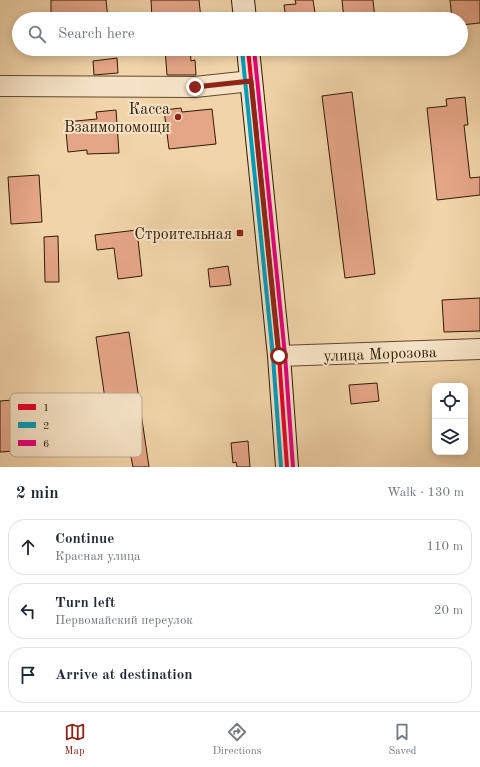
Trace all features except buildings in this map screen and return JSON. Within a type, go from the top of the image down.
[{"type":"main road","points":[[243,0],[244,12]]},
{"type":"main road","points":[[249,56],[279,356],[287,467]]},
{"type":"street","points":[[0,86],[195,87],[251,81]]},
{"type":"street","name":"улица Морозова","points":[[279,356],[480,349]]},
{"type":"transit line","name":"2","points":[[243,56],[273,357],[281,467]]},
{"type":"transit line","name":"1","points":[[249,56],[279,356],[287,467]]},
{"type":"transit line","name":"6","points":[[255,56],[285,355],[293,467]]},
{"type":"place","name":"Касса Взаимопомощи","points":[[178,117]]},
{"type":"place","name":"Строительная","points":[[240,233]]},
{"type":"route","points":[[195,87],[251,81],[279,356]]}]
